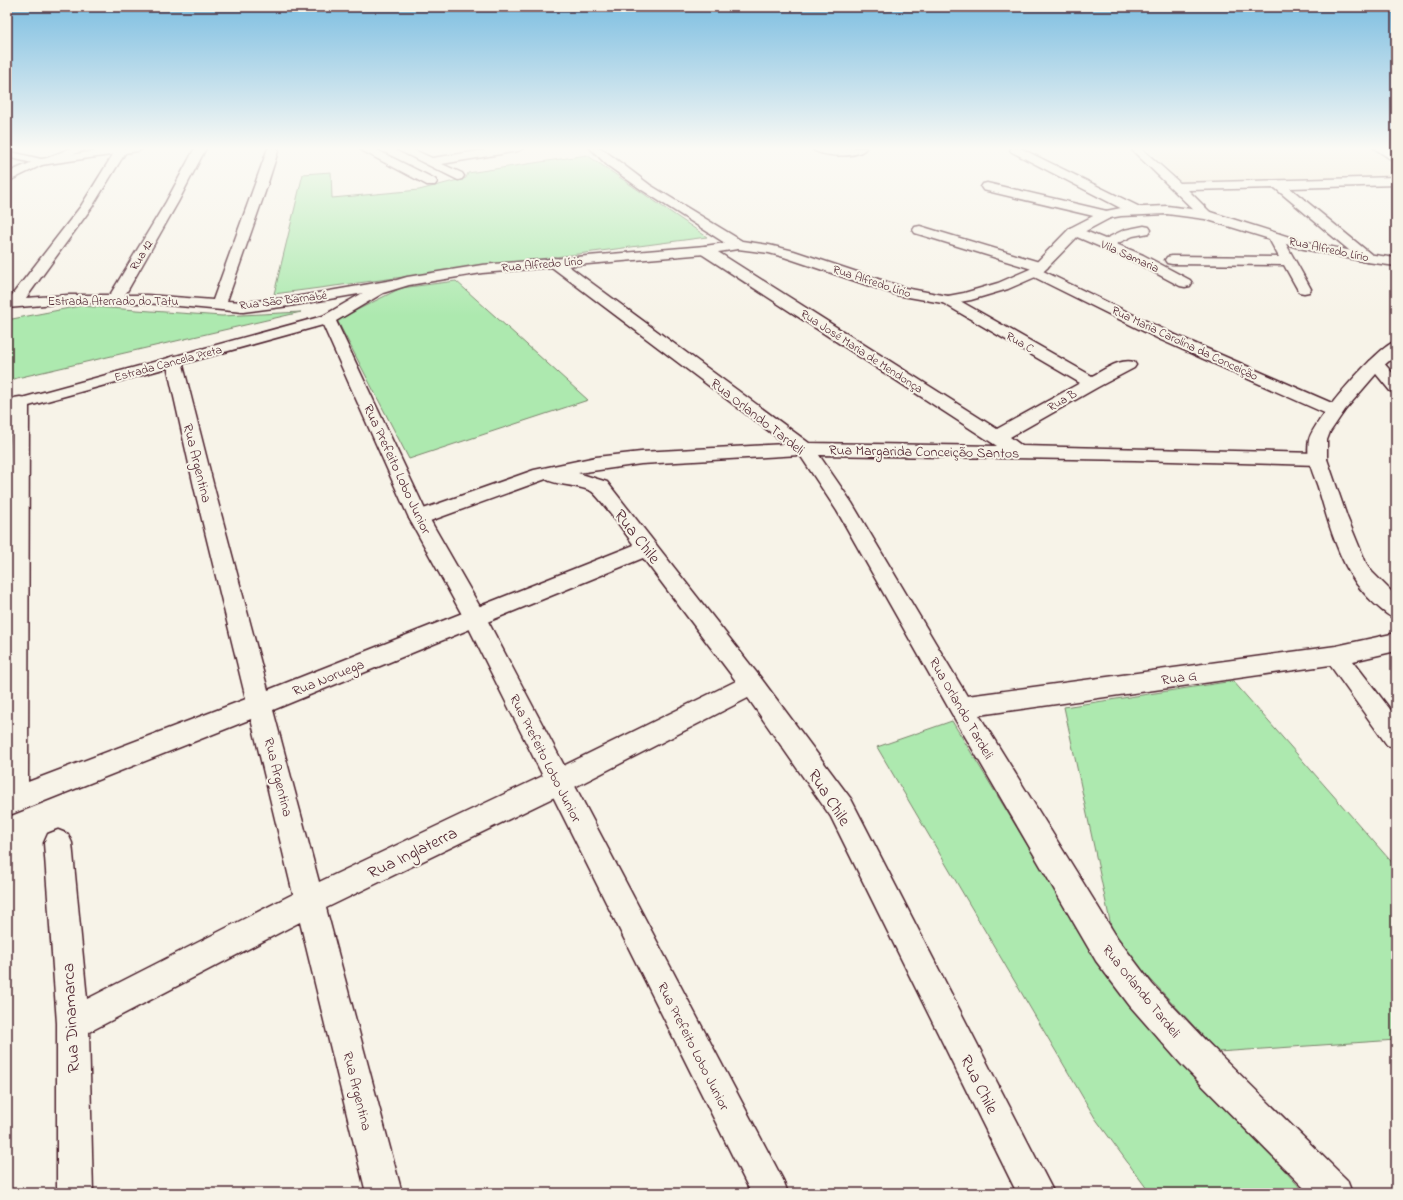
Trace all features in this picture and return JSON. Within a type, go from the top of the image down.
[{"type":"street","points":[[11,303],[88,204]]},
{"type":"street","name":"Rua 12","points":[[115,299],[171,204]]},
{"type":"street","name":"Rua São Barnabé","points":[[254,204],[218,306],[243,307],[263,305],[394,284]]},
{"type":"street","points":[[673,204],[738,245]]},
{"type":"street","points":[[1059,204],[1106,215]]},
{"type":"street","points":[[1123,204],[1137,211]]},
{"type":"street","points":[[1196,204],[1207,214]]},
{"type":"street","points":[[1302,204],[1366,258]]},
{"type":"street","name":"Rua Alfredo Lírio","points":[[328,319],[378,290],[394,284],[482,269],[705,250],[738,245],[769,249],[789,254],[902,292],[948,300],[966,297],[1003,286],[1038,269],[1075,231],[1106,215],[1137,211],[1167,210],[1207,214],[1275,237],[1322,250],[1396,262]]},
{"type":"street","points":[[920,230],[1038,269]]},
{"type":"street","points":[[1105,244],[1129,233],[1144,230]]},
{"type":"street","name":"Vila Samaria","points":[[1075,231],[1138,258],[1173,275],[1185,283]]},
{"type":"street","points":[[1275,237],[1287,261],[1304,289]]},
{"type":"street","name":"Rua José Maria de Mendonça","points":[[705,250],[997,437],[1018,452]]},
{"type":"street","points":[[1138,258],[1158,255],[1172,260],[1287,261]]},
{"type":"street","points":[[1172,260],[1173,275]]},
{"type":"street","name":"Rua Orlando Tardeli","points":[[554,262],[805,449],[845,508],[961,707],[1106,950],[1142,995],[1193,1052],[1334,1193]]},
{"type":"street","name":"Rua Maria Carolina da Conceição","points":[[1038,269],[1167,337],[1335,411]]},
{"type":"street","name":"Estrada Aterrado do Tatu","points":[[11,303],[68,299],[115,299],[173,301],[218,306]]},
{"type":"street","name":"Rua C","points":[[948,300],[1092,383]]},
{"type":"street","name":"Estrada Cancela Preta","points":[[14,405],[328,319]]},
{"type":"street","name":"Rua Prefeito Lobo Junior","points":[[328,319],[419,518],[475,618],[770,1193]]},
{"type":"street","points":[[1393,604],[1364,578],[1356,565],[1337,516],[1318,459],[1318,440],[1321,432],[1335,411],[1376,364],[1396,346]]},
{"type":"street","name":"Rua Argentina","points":[[174,361],[207,499],[383,1193]]},
{"type":"street","points":[[1376,364],[1396,387]]},
{"type":"street","name":"Rua B","points":[[997,437],[1092,383],[1128,365]]},
{"type":"street","points":[[11,801],[14,405]]},
{"type":"street","name":"Rua Margarida Conceição Santos","points":[[419,518],[541,474],[596,463],[641,458],[805,449],[1135,454],[1318,459]]},
{"type":"street","name":"Rua Chile","points":[[541,474],[577,479],[600,488],[752,684],[841,808],[1036,1193]]},
{"type":"street","name":"Rua Noruega","points":[[11,801],[260,704],[647,548]]},
{"type":"street","name":"Rua G","points":[[961,707],[1336,655],[1396,642]]},
{"type":"street","points":[[1336,655],[1396,737]]},
{"type":"street","name":"Rua Inglaterra","points":[[73,1023],[310,901],[558,782],[752,684]]},
{"type":"street","name":"Rua Dinamarca","points":[[58,843],[73,1023],[74,1193]]},
{"type":"green space","points":[[296,204],[659,204],[707,237],[274,294]]},
{"type":"green space","points":[[456,281],[588,400],[409,459],[337,320],[401,288]]},
{"type":"green space","points":[[80,306],[222,316],[301,312],[17,378],[7,382],[7,320]]},
{"type":"green space","points":[[1233,681],[1396,867],[1396,1040],[1218,1052],[1114,940],[1064,707]]},
{"type":"green space","points":[[952,721],[1109,979],[1305,1193],[1150,1193],[1095,1118],[877,747]]}]
